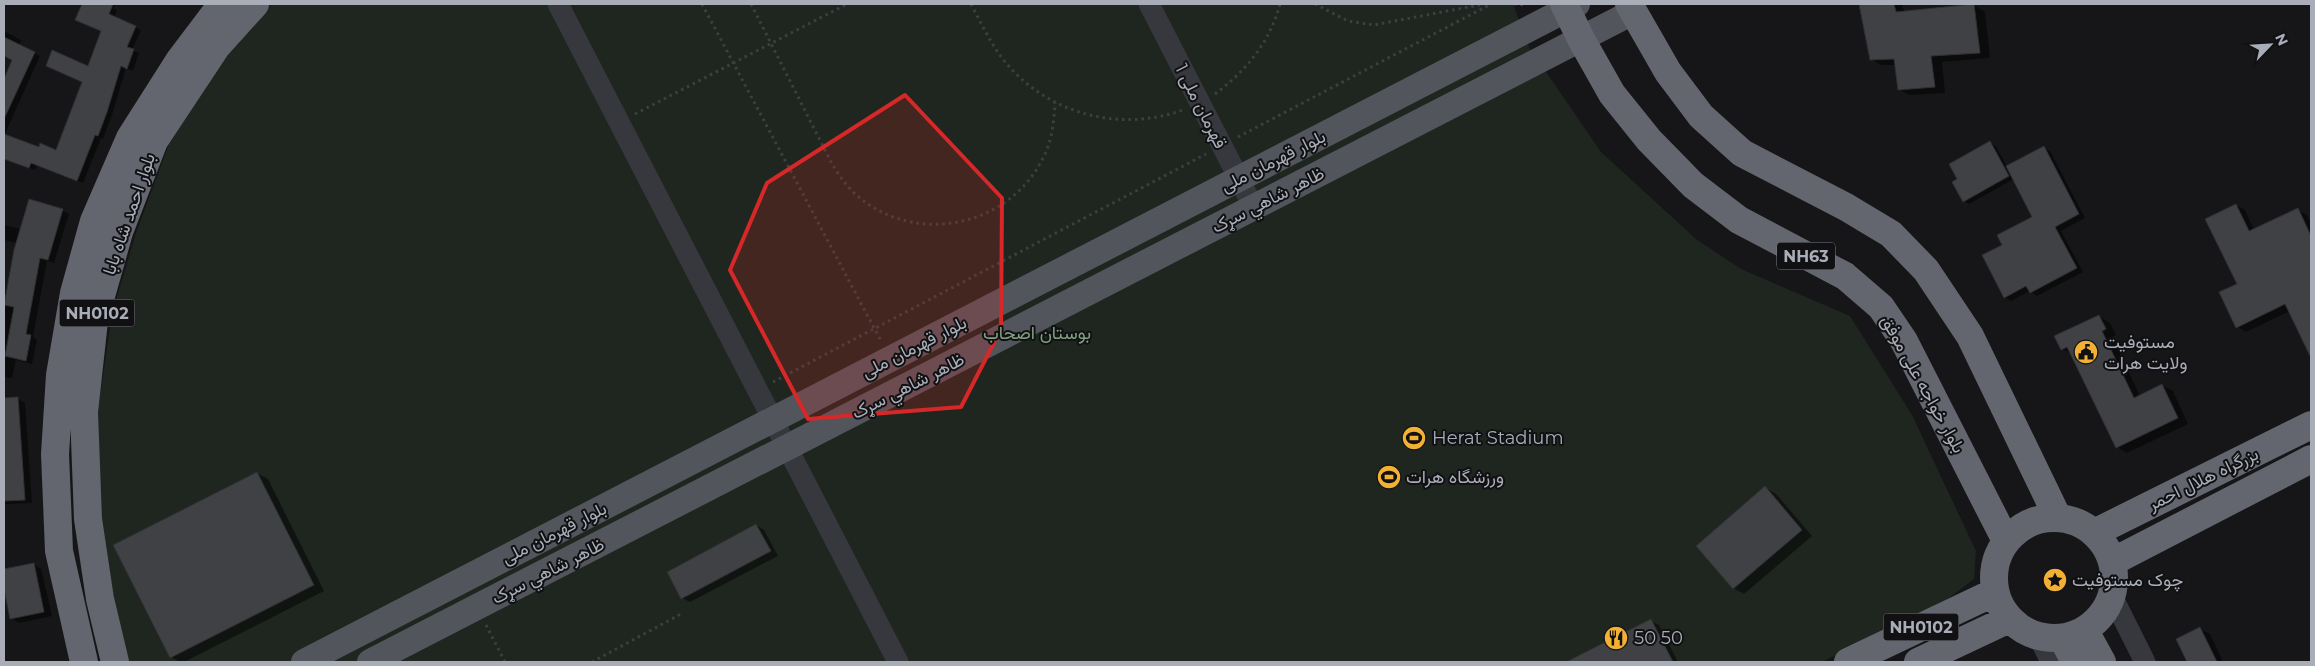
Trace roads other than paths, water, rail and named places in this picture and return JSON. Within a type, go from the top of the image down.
[{"type":"highway","name":"بلوار احمد شاه بابا","points":[[84,662],[59,551],[56,454],[60,375],[74,293],[94,221],[130,138],[179,61],[222,4]]},
{"type":"highway","name":"بلوار احمد شاه بابا","points":[[115,662],[100,599],[88,519],[84,412],[94,321],[119,232],[154,141],[217,46],[255,4]]},
{"type":"highway","name":"بلوار خواجه علی موفق","points":[[1569,5],[1581,39],[1612,94],[1649,140],[1693,185],[1739,220],[1845,276],[1881,308],[1904,341],[2006,541]]},
{"type":"highway","points":[[1631,8],[1668,72],[1701,116],[1742,153],[1846,207],[1891,234],[1926,270],[1970,336],[2058,518]]},
{"type":"highway","name":"بزرگراه هلال احمر","points":[[2094,533],[2311,425]]},
{"type":"highway","name":"بزرگراه هلال احمر","points":[[2112,562],[2311,459]]},
{"type":"highway","points":[[2063,646],[2104,613],[2112,596],[2114,580],[2112,562],[2105,546],[2094,533],[2077,522],[2058,518],[2038,520],[2020,528],[2006,541],[1998,556],[1994,574],[1995,592],[2000,606],[2009,619],[2022,630],[2102,662]]},
{"type":"highway","name":"NH0102","points":[[1848,662],[1995,592]]},
{"type":"highway","name":"NH0102","points":[[1918,662],[2009,619]]},
{"type":"main road","name":"بلوار قهرمان ملی","points":[[304,662],[1238,179],[1569,5]]},
{"type":"main road","name":"ظاهر شاهي سړک","points":[[370,662],[1581,39],[1631,8]]},
{"type":"street","points":[[558,4],[898,662]]},
{"type":"street","name":"قهرمان ملی 1","points":[[1149,4],[1254,208]]},
{"type":"street","points":[[2112,596],[2145,662]]},
{"type":"place","name":"مستوفیت ولایت هرات","points":[[2086,352]]},
{"type":"place","name":"Herat Stadium","points":[[1414,438]]},
{"type":"place","name":"ورزشگاه هرات","points":[[1389,477]]},
{"type":"place","name":"چوک مستوفیت","points":[[2055,580]]},
{"type":"place","name":"50 50","points":[[1616,638]]},
{"type":"park label","name":"بوستان اصحاب","points":[[1037,333]]}]
